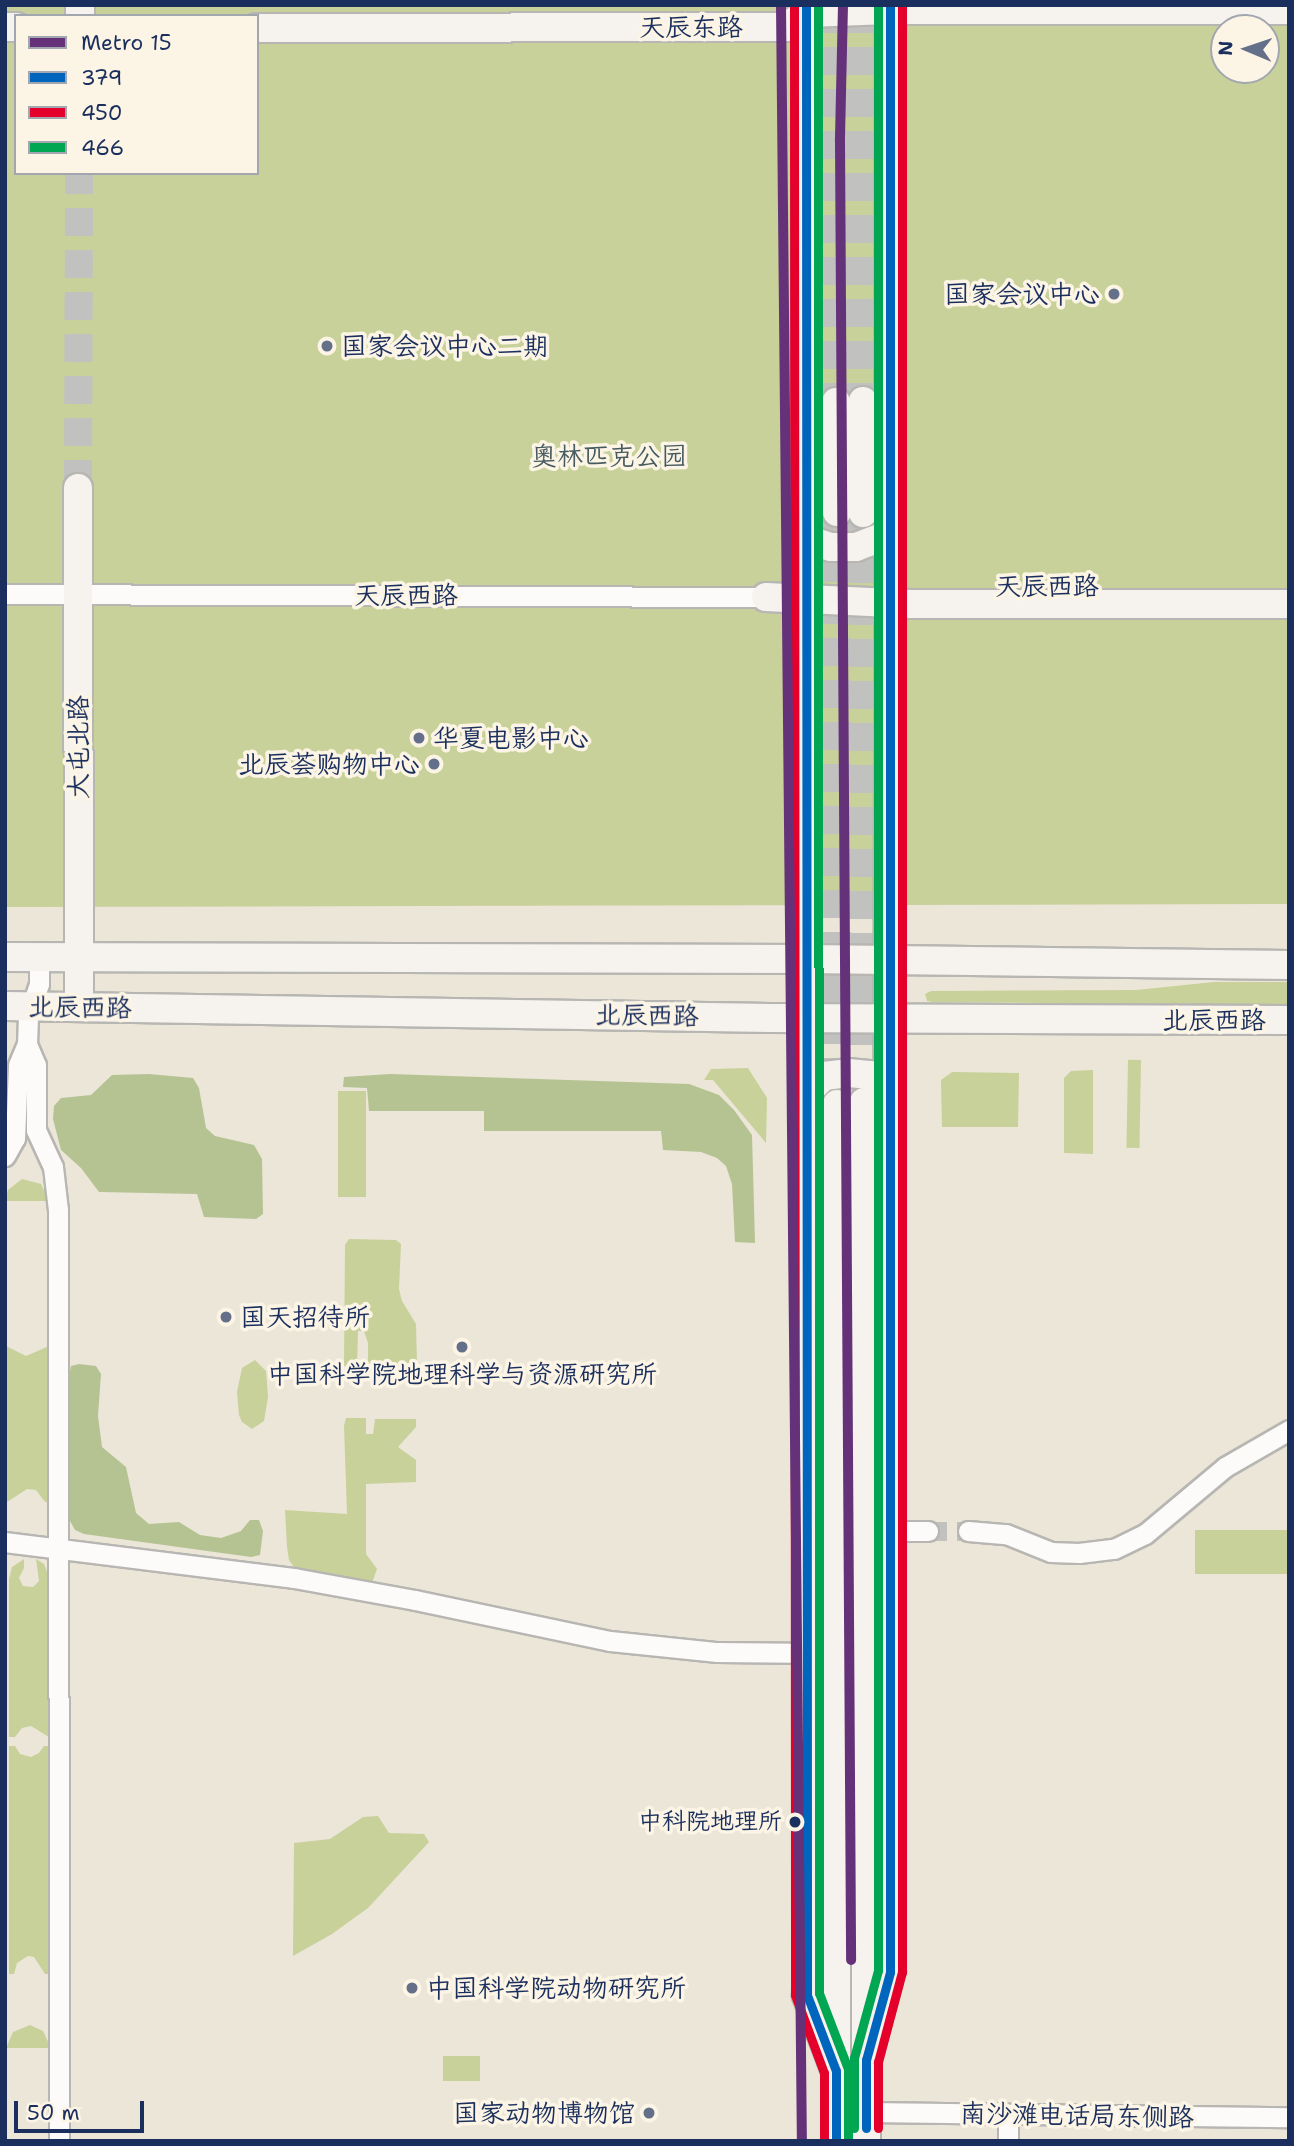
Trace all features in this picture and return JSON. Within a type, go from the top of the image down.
[{"type":"street","points":[[866,2141],[863,1099],[889,1017],[890,8]]},
{"type":"street","name":"天辰东路","points":[[259,28],[786,27],[806,9],[1289,10]]},
{"type":"street","points":[[806,9],[807,1995],[836,2071]]},
{"type":"street","points":[[850,402],[850,513]]},
{"type":"street","name":"大屯北路","points":[[78,488],[79,1006]]},
{"type":"street","points":[[806,539],[831,547],[856,547],[888,535]]},
{"type":"street","name":"天辰西路","points":[[5,594],[806,597],[1289,586]]},
{"type":"street","name":"天辰西路","points":[[888,595],[1289,604]]},
{"type":"street","name":"北辰西路","points":[[5,957],[807,959],[1289,965]]},
{"type":"street","points":[[5,1156],[15,1138],[18,1065],[27,1044],[28,1016],[19,1006],[39,984],[39,957]]},
{"type":"street","name":"北辰西路","points":[[19,1006],[807,1018],[1289,1020]]},
{"type":"street","points":[[27,1044],[36,1065],[36,1130],[53,1167],[58,1210],[59,2141]]},
{"type":"street","points":[[807,1091],[824,1076],[848,1073],[869,1075],[863,1099],[836,2141]]},
{"type":"street","points":[[863,1099],[888,1531],[890,1972],[866,2060]]},
{"type":"street","points":[[5,1156],[27,1152],[48,1158]]},
{"type":"street","points":[[968,1531],[1006,1534],[1051,1552],[1079,1553],[1114,1549],[1144,1534],[1224,1467],[1289,1430]]},
{"type":"street","points":[[888,1531],[928,1531]]},
{"type":"street","points":[[5,1542],[58,1547],[368,1591],[610,1642],[717,1652],[807,1653]]},
{"type":"street","name":"南沙滩电话局东侧路","points":[[866,2112],[1289,2117]]},
{"type":"street","points":[[1008,2114],[1008,2141]]},
{"type":"green space","name":"奥林匹克公园","points":[[5,5],[1289,5],[1289,904],[5,907]]},
{"type":"green space","points":[[1214,982],[1289,982],[1289,1005],[932,1002],[927,1001],[925,994],[931,991],[1136,990]]},
{"type":"green space","points":[[1128,1060],[1141,1060],[1139,1148],[1126,1148]]},
{"type":"green space","points":[[748,1068],[767,1098],[766,1143],[713,1080],[704,1080],[711,1069]]},
{"type":"green space","points":[[1093,1070],[1093,1154],[1064,1153],[1064,1078],[1071,1071]]},
{"type":"green space","points":[[952,1072],[1019,1073],[1018,1127],[942,1127],[941,1080]]},
{"type":"green space","points":[[149,1074],[193,1078],[199,1088],[206,1128],[215,1136],[254,1145],[262,1159],[263,1214],[256,1219],[204,1217],[197,1194],[99,1192],[81,1168],[61,1150],[53,1119],[54,1106],[61,1098],[91,1095],[112,1075]]},
{"type":"green space","points":[[390,1074],[689,1084],[719,1095],[752,1135],[755,1243],[735,1242],[732,1184],[726,1166],[717,1158],[701,1152],[663,1150],[661,1131],[484,1131],[484,1111],[369,1111],[367,1088],[343,1087],[344,1077]]},
{"type":"green space","points":[[338,1091],[366,1091],[366,1197],[338,1197]]},
{"type":"green space","points":[[22,1179],[41,1184],[49,1201],[5,1201],[8,1190]]},
{"type":"green space","points":[[349,1239],[396,1240],[401,1244],[399,1289],[402,1301],[416,1324],[417,1363],[399,1363],[399,1368],[368,1367],[368,1343],[364,1331],[358,1331],[357,1367],[344,1366],[345,1245]]},
{"type":"green space","points":[[6,1346],[26,1356],[49,1346],[49,1502],[45,1502],[36,1490],[27,1489],[7,1502]]},
{"type":"green space","points":[[255,1360],[266,1371],[268,1397],[264,1421],[252,1429],[242,1422],[239,1415],[237,1392],[242,1368]]},
{"type":"green space","points":[[71,1366],[96,1366],[101,1374],[98,1416],[102,1447],[126,1467],[136,1513],[149,1524],[179,1522],[200,1535],[221,1538],[241,1531],[250,1520],[259,1520],[263,1531],[260,1555],[251,1557],[84,1534],[75,1530],[70,1521],[69,1376]]},
{"type":"green space","points":[[346,1418],[366,1418],[366,1434],[373,1434],[375,1419],[416,1419],[416,1427],[398,1447],[416,1460],[416,1482],[366,1484],[366,1554],[377,1569],[372,1583],[315,1576],[294,1567],[289,1560],[285,1510],[347,1514]]},
{"type":"green space","points":[[1195,1530],[1289,1530],[1289,1574],[1195,1574]]},
{"type":"green space","points":[[24,1559],[24,1568],[19,1578],[23,1586],[33,1587],[39,1581],[36,1559],[44,1564],[48,1574],[49,1737],[31,1726],[22,1728],[15,1737],[9,1737],[9,1579],[12,1567]]},
{"type":"green space","points":[[9,1746],[15,1746],[20,1754],[31,1757],[39,1753],[44,1746],[49,1746],[49,1974],[45,1974],[34,1957],[28,1956],[17,1963],[14,1974],[9,1974]]},
{"type":"green space","points":[[378,1816],[389,1833],[424,1834],[429,1842],[368,1908],[332,1934],[293,1956],[294,1843],[330,1839],[363,1817]]},
{"type":"green space","points":[[30,2025],[43,2031],[51,2048],[6,2048],[13,2032]]},
{"type":"green space","points":[[443,2056],[480,2056],[480,2081],[443,2081]]},
{"type":"tunnel","points":[[836,5],[836,402]]},
{"type":"tunnel","points":[[863,5],[863,401]]},
{"type":"tunnel","points":[[78,488],[79,175]]},
{"type":"tunnel","points":[[837,512],[837,1104]]},
{"type":"tunnel","points":[[863,513],[864,1099]]},
{"type":"tunnel","points":[[928,1531],[968,1531]]},
{"type":"metro line","name":"15","points":[[781,5],[802,2141]]},
{"type":"metro line","name":"15","points":[[843,5],[840,142],[851,1960]]},
{"type":"transit line","name":"450","points":[[794,5],[795,1995],[824,2073],[824,2141]]},
{"type":"transit line","name":"379","points":[[806,5],[807,1995],[836,2071],[836,2141]]},
{"type":"transit line","name":"466","points":[[818,5],[819,1993],[848,2069],[848,2141]]},
{"type":"transit line","name":"466","points":[[854,2128],[854,2058],[878,1970],[878,5]]},
{"type":"transit line","name":"379","points":[[866,2128],[866,2060],[890,1972],[890,5]]},
{"type":"transit line","name":"450","points":[[878,2128],[878,2062],[902,1972],[902,5]]},
{"type":"place","name":"国家会议中心","points":[[1114,294]]},
{"type":"place","name":"国家会议中心二期","points":[[327,346]]},
{"type":"place","name":"华夏电影中心","points":[[419,738]]},
{"type":"place","name":"北辰荟购物中心","points":[[434,764]]},
{"type":"place","name":"国天招待所","points":[[226,1317]]},
{"type":"place","name":"中国科学院地理科学与资源研究所","points":[[462,1347]]},
{"type":"place","name":"中科院地理所","points":[[795,1822]]},
{"type":"place","name":"中国科学院动物研究所","points":[[412,1988]]},
{"type":"place","name":"国家动物博物馆","points":[[649,2113]]}]
